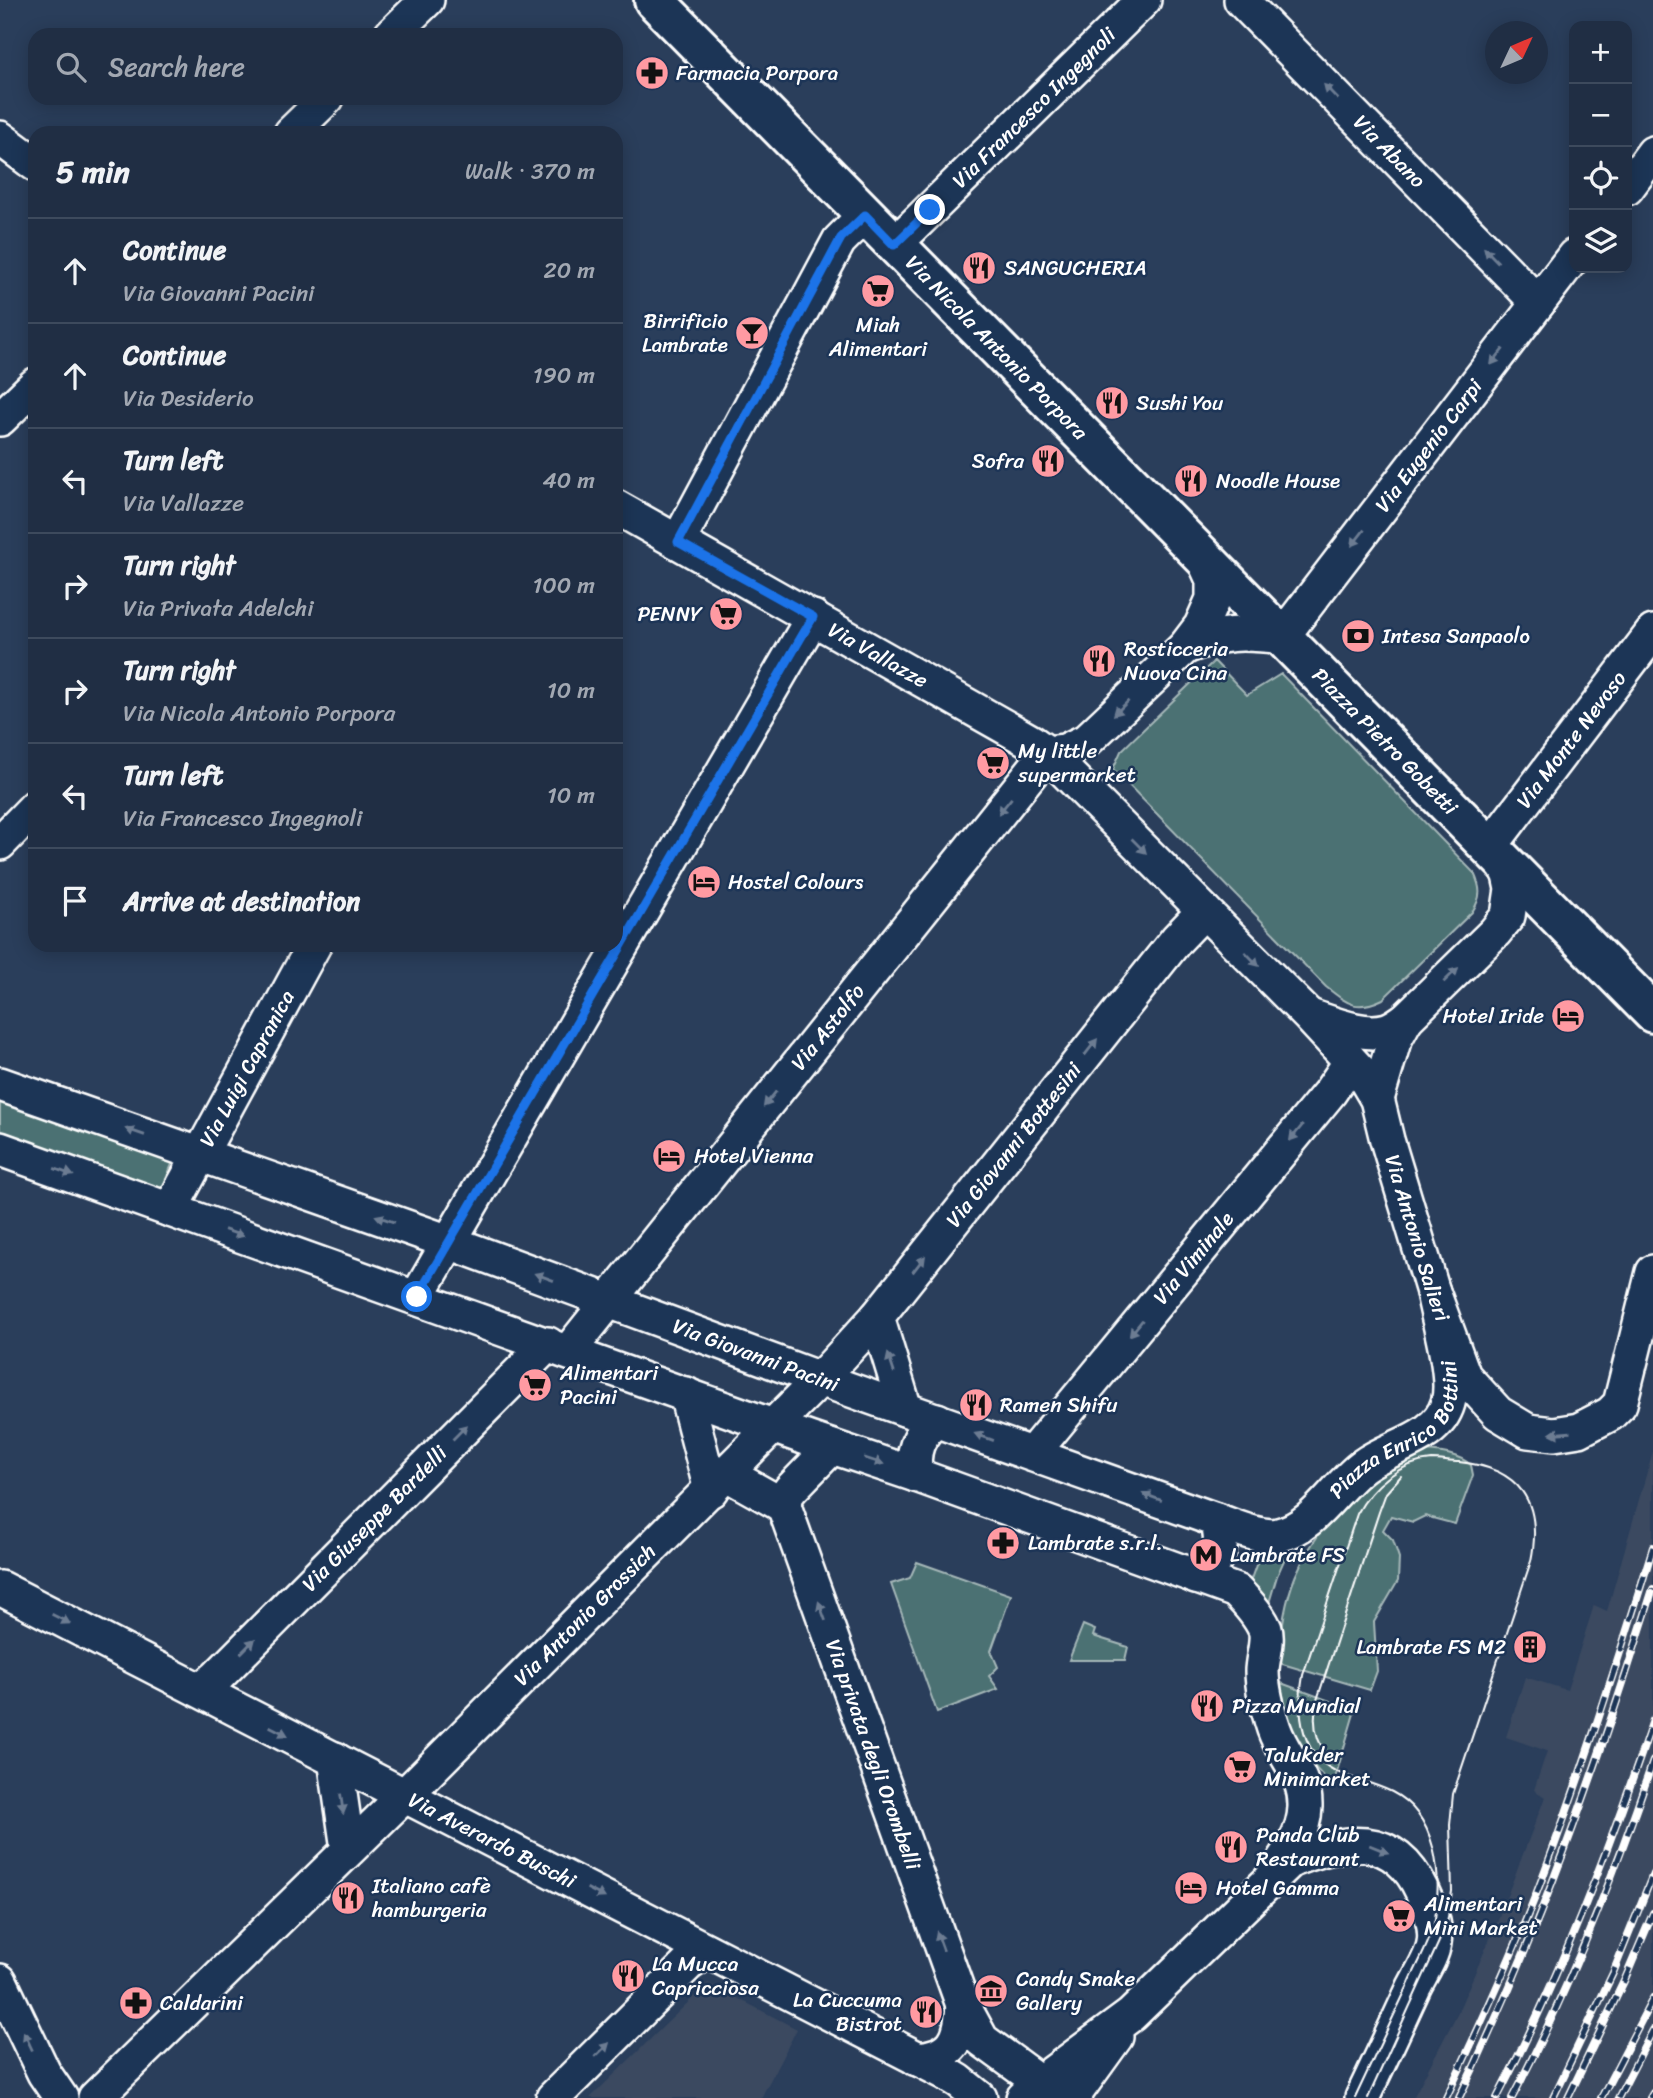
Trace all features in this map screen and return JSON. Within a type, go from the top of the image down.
[{"type":"main road","name":"Via Nicola Antonio Porpora","points":[[653,0],[1282,637]]},
{"type":"main road","name":"Piazza Pietro Gobetti","points":[[1282,637],[1495,854]]},
{"type":"main road","points":[[1495,854],[1653,1013]]},
{"type":"street","points":[[398,28],[426,0]]},
{"type":"street","name":"Via Francesco Ingegnoli","points":[[894,245],[1144,0]]},
{"type":"street","name":"Via Abano","points":[[1241,0],[1538,303]]},
{"type":"street","points":[[298,126],[320,105]]},
{"type":"street","points":[[0,138],[28,159]]},
{"type":"street","points":[[1632,181],[1653,153]]},
{"type":"street","points":[[678,542],[839,241],[865,215]]},
{"type":"street","name":"Via Eugenio Carpi","points":[[1282,637],[1569,263]]},
{"type":"street","points":[[0,419],[28,392]]},
{"type":"street","name":"Via Vallazze","points":[[623,511],[1030,741],[1047,753],[1091,797]]},
{"type":"street","points":[[1047,753],[1065,751],[1093,736],[1185,647],[1201,626],[1213,599],[1213,580],[1203,558]]},
{"type":"street","points":[[623,943],[813,617]]},
{"type":"street","name":"Via Monte Nevoso","points":[[1495,854],[1653,632]]},
{"type":"street","points":[[1185,647],[1210,637],[1230,633],[1282,637]]},
{"type":"street","points":[[1091,797],[1085,776],[1085,763],[1093,736]]},
{"type":"street","name":"Via Astolfo","points":[[608,1301],[1047,753]]},
{"type":"street","name":"Piazza Pietro Gobetti","points":[[1091,797],[1308,1015],[1344,1069],[1361,1072],[1377,1099]]},
{"type":"street","points":[[0,843],[28,814]]},
{"type":"street","name":"Piazza Pietro Gobetti","points":[[1308,1015],[1333,1024],[1379,1031],[1395,1027],[1406,1019],[1508,916],[1513,898],[1509,875],[1495,854]]},
{"type":"street","name":"Via Giovanni Bottesini","points":[[820,1379],[877,1317],[1177,939],[1204,911]]},
{"type":"street","name":"Piazza Pietro Gobetti","points":[[1495,932],[1516,919],[1536,916],[1554,920],[1569,928]]},
{"type":"street","name":"Via Luigi Capranica","points":[[200,1155],[310,952]]},
{"type":"street","points":[[417,1297],[618,952]]},
{"type":"street","name":"Piazza Pietro Gobetti","points":[[1377,1099],[1394,1041],[1406,1019]]},
{"type":"street","name":"Via Viminale","points":[[1032,1454],[1344,1069]]},
{"type":"street","name":"Via Giovanni Pacini","points":[[0,1084],[449,1242],[820,1379],[1216,1520],[1272,1536],[1289,1531],[1316,1514]]},
{"type":"street","name":"Via Antonio Salieri","points":[[1377,1099],[1433,1292],[1464,1376]]},
{"type":"street","points":[[0,1149],[1236,1591],[1254,1611],[1266,1632],[1262,1673],[1265,1695],[1280,1746],[1298,1771],[1305,1798],[1303,1825],[1281,1870]]},
{"type":"street","points":[[170,1210],[200,1155]]},
{"type":"street","name":"Piazza Enrico Bottini","points":[[1464,1376],[1507,1421],[1528,1431],[1567,1434],[1600,1421],[1620,1404],[1653,1272]]},
{"type":"street","name":"Piazza Enrico Bottini","points":[[1316,1514],[1362,1466],[1414,1440],[1428,1430],[1447,1407],[1449,1374],[1433,1292]]},
{"type":"street","points":[[558,1348],[608,1301]]},
{"type":"street","points":[[877,1317],[905,1409]]},
{"type":"street","name":"Via Giuseppe Bardelli","points":[[197,1688],[205,1687],[217,1677],[558,1348]]},
{"type":"street","name":"Via Antonio Grossich","points":[[95,2098],[405,1795],[820,1379]]},
{"type":"street","points":[[686,1394],[719,1482],[784,1506],[791,1489],[832,1447]]},
{"type":"street","points":[[916,1475],[916,1444],[925,1430],[937,1420]]},
{"type":"street","name":"Via privata degli Orombelli","points":[[784,1506],[963,2005],[982,2040],[1038,2093]]},
{"type":"street","points":[[1196,1577],[1210,1567],[1219,1553],[1222,1538],[1216,1520]]},
{"type":"street","name":"Via Averardo Buschi","points":[[0,1588],[917,2059],[959,2081],[980,2098]]},
{"type":"street","points":[[335,1759],[348,1849]]},
{"type":"street","points":[[1038,2093],[1131,2015],[1281,1870],[1313,1852],[1364,1843],[1389,1852],[1409,1869],[1423,1892],[1431,1919],[1434,1945],[1362,2098]]},
{"type":"street","points":[[553,2098],[688,1964],[707,1951]]},
{"type":"street","points":[[0,1981],[44,2073],[61,2098]]},
{"type":"street","points":[[917,2059],[933,2058],[954,2042],[962,2028],[963,2005]]},
{"type":"street","points":[[1072,2098],[1131,2015]]},
{"type":"shaded area","points":[[1653,1451],[1653,2098],[1413,2098],[1457,2014],[1495,1927],[1545,1797],[1534,1790],[1547,1751],[1506,1737],[1525,1677],[1567,1690],[1594,1605],[1607,1611]]},
{"type":"shaded area","points":[[708,1983],[797,2029],[761,2098],[590,2098]]},
{"type":"green space","points":[[1214,661],[1247,695],[1281,674],[1474,873],[1479,892],[1478,902],[1472,912],[1383,999],[1366,1005],[1353,1004],[1326,987],[1113,769],[1121,751]]},
{"type":"green space","points":[[0,1097],[174,1159],[160,1194],[0,1137]]},
{"type":"green space","points":[[1424,1451],[1460,1458],[1471,1465],[1473,1475],[1455,1524],[1425,1516],[1413,1522],[1391,1516],[1383,1530],[1393,1540],[1399,1558],[1398,1581],[1374,1622],[1377,1671],[1370,1690],[1279,1663],[1289,1596],[1295,1576],[1315,1540],[1366,1478],[1375,1471]]},
{"type":"green space","points":[[1264,1543],[1289,1549],[1277,1576],[1266,1613],[1246,1593]]},
{"type":"green space","points":[[917,1562],[1011,1595],[991,1651],[998,1667],[989,1676],[998,1689],[937,1712],[891,1584],[910,1578]]},
{"type":"green space","points":[[1083,1625],[1095,1630],[1093,1636],[1128,1647],[1125,1660],[1069,1660]]},
{"type":"green space","points":[[1281,1683],[1355,1710],[1333,1785],[1311,1763],[1296,1740]]},
{"type":"tram line","points":[[1355,2098],[1431,1935],[1437,1902],[1436,1865],[1427,1830],[1419,1815],[1407,1802],[1386,1789],[1342,1774],[1317,1757],[1309,1745],[1301,1718],[1303,1675],[1357,1514],[1363,1504],[1388,1477],[1409,1465],[1432,1460],[1459,1462],[1498,1472],[1512,1480],[1522,1492],[1530,1505],[1533,1521],[1531,1561],[1453,1794],[1450,1825],[1452,1891],[1447,1924],[1368,2098]]},
{"type":"tram line","points":[[1328,1757],[1316,1730],[1317,1700],[1386,1493],[1401,1476]]},
{"type":"railway","points":[[1446,2098],[1507,1965],[1540,1884],[1599,1717],[1653,1547]]},
{"type":"railway","points":[[1459,2098],[1516,1973],[1566,1847],[1653,1589]]},
{"type":"railway","points":[[1497,2098],[1542,2006],[1582,1912],[1653,1720]]},
{"type":"railway","points":[[1512,2098],[1553,2016],[1589,1932],[1653,1761]]},
{"type":"railway","points":[[1553,2098],[1613,1973],[1653,1874]]},
{"type":"railway","points":[[1568,2098],[1625,1979],[1653,1913]]},
{"type":"railway","points":[[1601,2098],[1653,1998]]},
{"type":"railway","points":[[1618,2098],[1653,2030]]},
{"type":"railway","points":[[1650,2098],[1653,2093]]},
{"type":"place","name":"Farmacia Porpora","points":[[652,73]]},
{"type":"place","name":"SANGUCHERIA","points":[[979,268]]},
{"type":"place","name":"Miah Alimentari","points":[[878,291]]},
{"type":"place","name":"Birrificio Lambrate","points":[[752,333]]},
{"type":"place","name":"Sushi You","points":[[1112,403]]},
{"type":"place","name":"Sofra","points":[[1048,461]]},
{"type":"place","name":"Noodle House","points":[[1191,481]]},
{"type":"place","name":"PENNY","points":[[726,614]]},
{"type":"place","name":"Intesa Sanpaolo","points":[[1358,636]]},
{"type":"place","name":"Rosticceria Nuova Cina","points":[[1099,661]]},
{"type":"place","name":"My little supermarket","points":[[993,763]]},
{"type":"place","name":"Hostel Colours","points":[[704,882]]},
{"type":"place","name":"Hotel Iride","points":[[1568,1016]]},
{"type":"place","name":"Hotel Vienna","points":[[669,1156]]},
{"type":"place","name":"Alimentari Pacini","points":[[535,1385]]},
{"type":"place","name":"Ramen Shifu","points":[[976,1405]]},
{"type":"place","name":"Lambrate s.r.l.","points":[[1003,1543]]},
{"type":"place","name":"Lambrate FS","points":[[1206,1555]]},
{"type":"place","name":"Lambrate FS M2","points":[[1530,1647]]},
{"type":"place","name":"Pizza Mundial","points":[[1207,1706]]},
{"type":"place","name":"Talukder Minimarket","points":[[1240,1767]]},
{"type":"place","name":"Panda Club Restaurant","points":[[1231,1847]]},
{"type":"place","name":"Hotel Gamma","points":[[1191,1888]]},
{"type":"place","name":"Italiano cafè hamburgeria","points":[[348,1898]]},
{"type":"place","name":"Alimentari Mini Market","points":[[1399,1916]]},
{"type":"place","name":"La Mucca Capricciosa","points":[[628,1976]]},
{"type":"place","name":"Candy Snake Gallery","points":[[991,1991]]},
{"type":"place","name":"Caldarini","points":[[136,2003]]},
{"type":"place","name":"La Cuccuma Bistrot","points":[[926,2012]]},
{"type":"route","points":[[417,1297],[813,617],[678,542],[841,238],[865,215],[894,245],[930,210]]}]
